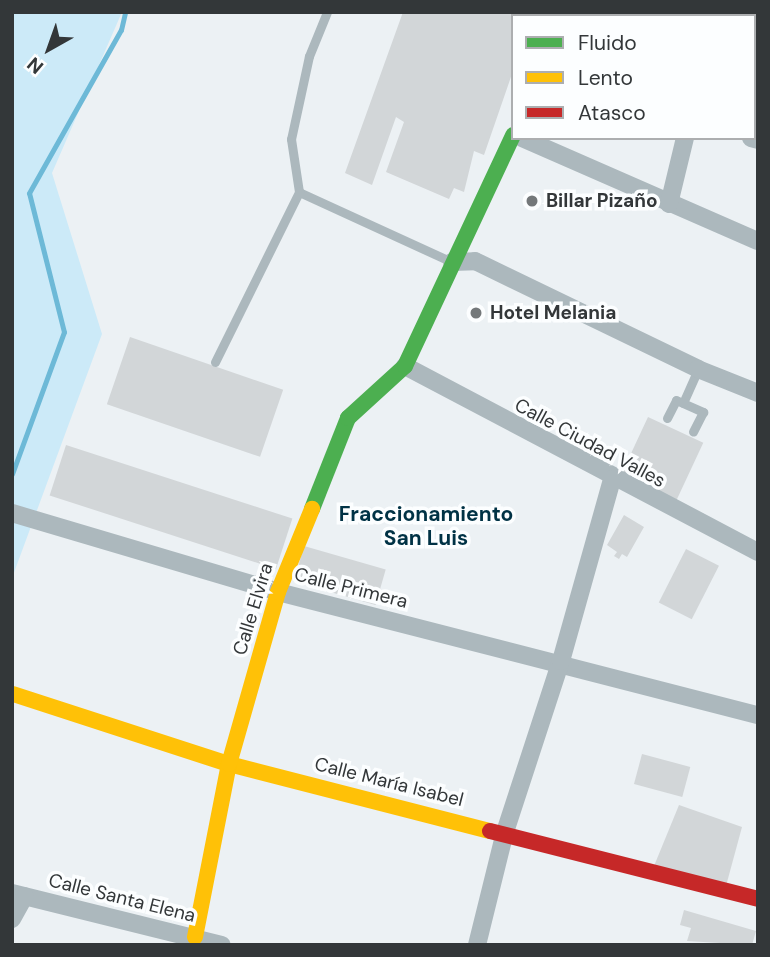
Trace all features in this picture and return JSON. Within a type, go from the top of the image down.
[{"type":"street","name":"Calle Elvira","points":[[194,937],[229,764],[278,592],[348,418],[405,366],[511,139]]},
{"type":"street","points":[[526,140],[758,241]]},
{"type":"street","points":[[669,204],[685,140]]},
{"type":"street","points":[[452,262],[475,261],[698,369],[758,393]]},
{"type":"street","name":"Calle Ciudad Valles","points":[[405,366],[612,479],[758,552]]},
{"type":"street","points":[[477,945],[505,832],[561,662],[612,479]]},
{"type":"street","name":"Calle Primera","points":[[12,513],[278,592],[561,662],[758,715]]},
{"type":"street","name":"Calle María Isabel","points":[[13,694],[229,764],[505,832],[758,899]]},
{"type":"street","points":[[12,919],[18,895]]},
{"type":"street","name":"Calle Santa Elena","points":[[18,895],[222,945]]},
{"type":"lane","points":[[215,362],[299,192],[291,139],[309,56],[327,12]]},
{"type":"lane","points":[[299,192],[452,262]]},
{"type":"lane","points":[[683,403],[698,369]]},
{"type":"lane","points":[[667,418],[676,400],[702,412],[693,432]]},
{"type":"shaded area","points":[[12,12],[122,12],[52,173],[102,334],[12,578]]},
{"type":"building","points":[[403,12],[544,12],[511,14],[511,77],[484,155],[474,151],[464,192],[454,188],[449,199],[386,172],[404,122],[396,117],[372,185],[345,173]]},
{"type":"building","points":[[609,12],[639,12],[638,14]]},
{"type":"building","points":[[130,337],[283,390],[260,457],[107,404]]},
{"type":"building","points":[[648,417],[703,443],[676,501],[621,475]]},
{"type":"building","points":[[66,445],[292,519],[276,569],[50,495]]},
{"type":"building","points":[[624,515],[644,527],[627,557],[622,554],[619,559],[614,556],[617,552],[607,545]]},
{"type":"building","points":[[304,546],[386,569],[376,605],[294,582]]},
{"type":"building","points":[[686,549],[719,566],[692,619],[659,602]]},
{"type":"building","points":[[642,754],[690,767],[682,797],[634,784]]},
{"type":"building","points":[[679,805],[742,827],[726,886],[654,866]]},
{"type":"building","points":[[684,910],[756,931],[752,945],[687,941],[691,928],[680,925]]},
{"type":"waterway","points":[[12,474],[64,332],[29,193],[121,30],[125,12]]},
{"type":"traffic: fast","points":[[312,509],[348,418],[405,366],[511,139]]},
{"type":"traffic: slow","points":[[195,937],[229,764],[278,592],[312,509]]},
{"type":"traffic: slow","points":[[13,694],[229,764],[490,831]]},
{"type":"traffic: jam","points":[[490,831],[758,899]]},
{"type":"place","name":"Billar Pizaño","points":[[532,201]]},
{"type":"place","name":"Hotel Melania","points":[[476,313]]},
{"type":"district","name":"Fraccionamiento San Luis","points":[[426,526]]}]
